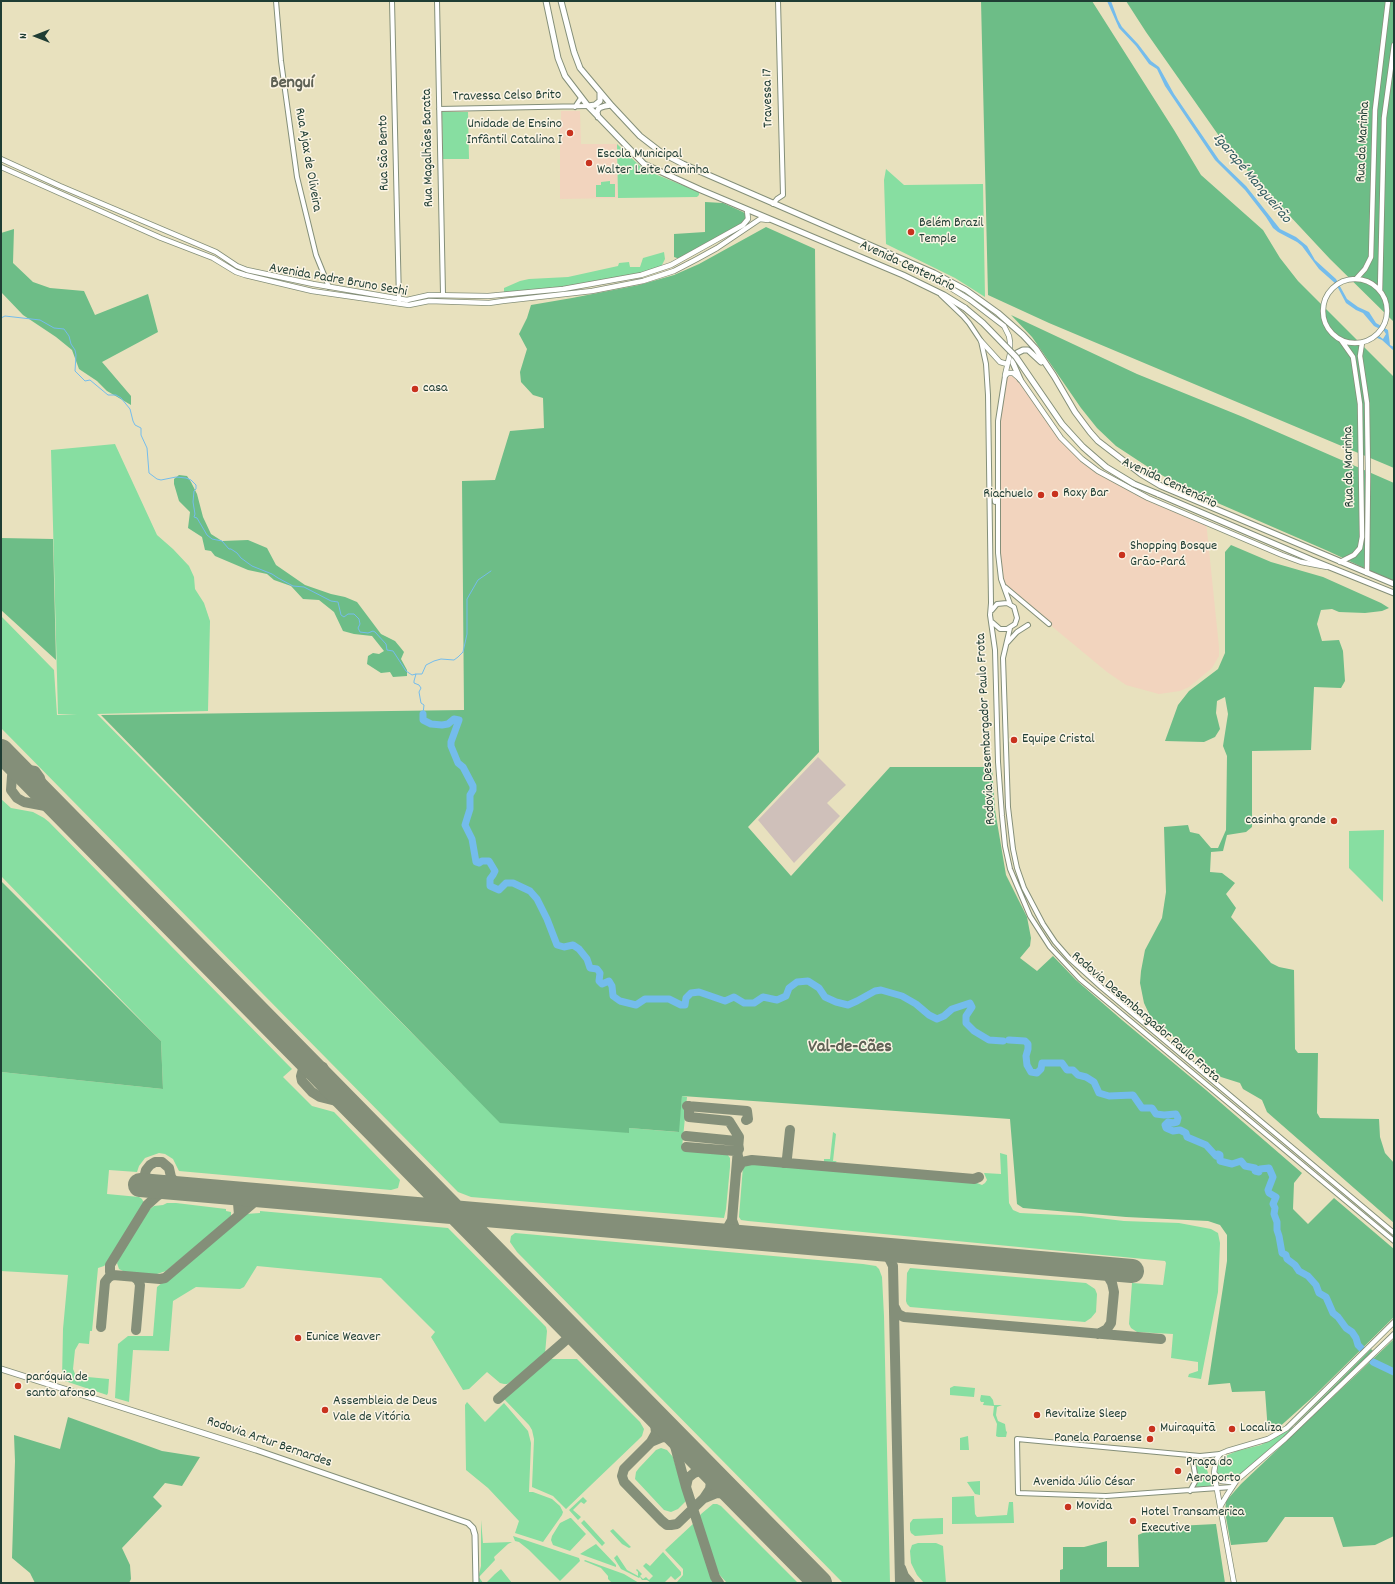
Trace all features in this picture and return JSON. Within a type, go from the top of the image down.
[{"type":"main road","name":"Avenida Centenário","points":[[546,1],[560,66],[565,76],[588,106],[644,164],[661,173],[747,210],[903,275],[938,292],[965,308],[983,323],[1016,357],[1062,424],[1083,447],[1106,467],[1134,484],[1394,593]]},
{"type":"main road","name":"Avenida Centenário","points":[[561,1],[576,59],[585,75],[644,140],[662,153],[683,164],[773,204],[949,280],[998,313],[1011,324],[1036,350],[1054,376],[1075,412],[1090,432],[1098,441],[1141,474],[1161,486],[1394,584]]},
{"type":"main road","name":"Rua da Marinha","points":[[1356,279],[1365,269],[1370,257],[1375,110],[1388,1]]},
{"type":"main road","name":"Rua da Marinha","points":[[1380,291],[1384,118],[1394,45]]},
{"type":"main road","points":[[588,106],[595,105],[600,101],[600,92]]},
{"type":"main road","points":[[598,117],[597,112],[599,108],[612,105]]},
{"type":"main road","name":"Avenida Padre Bruno Sechi","points":[[1,159],[60,186],[221,254],[237,266],[248,270],[329,287],[407,300],[423,295],[443,294],[488,296],[563,289],[641,276],[671,265],[743,225],[748,219],[747,210]]},
{"type":"main road","name":"Avenida Padre Bruno Sechi","points":[[1,167],[166,240],[213,258],[236,272],[291,287],[409,306],[429,301],[503,301],[592,291],[643,281],[674,271],[697,259],[717,248],[760,219],[773,221]]},
{"type":"main road","name":"Avenida Centenário","points":[[912,264],[970,300],[1007,330],[1010,348],[1007,364]]},
{"type":"main road","points":[[1356,279],[1369,282],[1380,291],[1384,298],[1387,312],[1384,325],[1380,332],[1362,343],[1341,340],[1330,331],[1324,318],[1323,310],[1326,298],[1336,286],[1342,282],[1356,279]]},
{"type":"main road","name":"Rua Ajax de Oliveira","points":[[329,287],[332,294]]},
{"type":"main road","name":"Rua da Marinha","points":[[1340,562],[1354,555],[1360,548],[1362,537],[1360,404],[1353,357],[1341,340]]},
{"type":"main road","points":[[981,342],[1000,362],[1007,364],[1005,376]]},
{"type":"main road","name":"Rua da Marinha","points":[[1362,343],[1360,356],[1368,403],[1367,573]]},
{"type":"main road","points":[[1054,376],[1036,356],[1028,350],[1017,353],[1013,360],[1015,370],[1020,379],[1054,429],[1082,459],[1098,471],[1148,498],[1282,555],[1301,562],[1322,567],[1331,567]]},
{"type":"main road","points":[[1005,376],[1008,373],[1013,373],[1020,379]]},
{"type":"main road","name":"Avenida Júlio César","points":[[1220,1454],[1231,1449],[1268,1439],[1287,1428],[1394,1322]]},
{"type":"main road","points":[[1220,1507],[1237,1480],[1285,1439],[1394,1334]]},
{"type":"main road","name":"Rodovia Artur Bernardes","points":[[1,1369],[256,1450],[468,1523],[474,1528],[475,1535],[476,1583]]},
{"type":"main road","points":[[1220,1454],[1214,1464],[1214,1473],[1234,1583]]},
{"type":"main road","points":[[1214,1473],[1222,1481],[1231,1482],[1237,1480]]},
{"type":"street","name":"Rua Ajax de Oliveira","points":[[276,1],[282,68],[297,177],[316,254],[329,287]]},
{"type":"street","name":"Rua São Bento","points":[[392,1],[399,305]]},
{"type":"street","name":"Rua Magalhães Barata","points":[[437,1],[443,294]]},
{"type":"street","name":"Travessa 17","points":[[773,204],[782,195],[778,1]]},
{"type":"street","name":"Travessa Celso Brito","points":[[575,107],[581,98]]},
{"type":"street","name":"Travessa Celso Brito","points":[[439,109],[588,106]]},
{"type":"street","points":[[938,292],[964,316],[981,342],[988,374],[991,622],[1000,629],[1010,628],[1015,624],[1017,618],[1016,610],[1010,604],[999,572],[998,554],[998,421],[1005,376]]},
{"type":"street","points":[[989,494],[994,492],[994,500],[997,504]]},
{"type":"street","points":[[1004,587],[1049,624]]},
{"type":"street","points":[[991,611],[1001,602],[1010,604]]},
{"type":"street","name":"Rodovia Desembargador Paulo Frota","points":[[991,622],[995,650],[998,762],[1005,846],[1010,870],[1015,883],[1039,932],[1061,960],[1080,979],[1394,1242]]},
{"type":"street","points":[[1005,645],[1014,634],[1028,625]]},
{"type":"street","name":"Rodovia Desembargador Paulo Frota","points":[[1010,628],[1003,658],[1008,807],[1013,849],[1017,868],[1024,888],[1049,933],[1069,958],[1101,987],[1394,1233]]},
{"type":"street","name":"Avenida Júlio César","points":[[1220,1454],[1208,1456],[1186,1455],[1017,1439],[1018,1493],[1106,1496],[1232,1487]]},
{"type":"street","points":[[1186,1455],[1191,1458],[1193,1462],[1195,1474],[1195,1482],[1190,1491]]},
{"type":"shaded area","name":"Escola Municipal Walter Leite Caminha","points":[[561,111],[580,111],[581,144],[617,144],[618,198],[560,199]]},
{"type":"shaded area","points":[[1008,375],[1017,377],[1055,428],[1082,459],[1114,481],[1206,521],[1219,656],[1212,668],[1189,687],[1180,691],[1159,694],[1126,685],[1107,672],[1014,595],[1007,587],[999,573],[996,420],[1003,382]]},
{"type":"shaded area","points":[[818,757],[846,785],[827,803],[840,816],[794,863],[758,820]]},
{"type":"green space","points":[[981,1],[1092,1],[1201,175],[1263,230],[1280,258],[1298,281],[1394,377],[1394,468],[1049,323],[988,295]]},
{"type":"green space","points":[[1126,1],[1394,1],[1394,322],[1330,259],[1231,153]]},
{"type":"green space","points":[[442,112],[468,112],[469,159],[443,159]]},
{"type":"green space","points":[[617,144],[640,166],[655,174],[699,192],[699,195],[697,197],[618,198]]},
{"type":"green space","points":[[886,169],[904,185],[983,184],[985,297],[955,278],[886,244],[884,180]]},
{"type":"green space","points":[[610,181],[610,184],[615,184],[615,197],[596,197],[596,185],[601,185],[601,182]]},
{"type":"green space","points":[[705,202],[723,203],[743,212],[746,214],[746,221],[680,259],[674,257],[674,234],[705,232]]},
{"type":"green space","points":[[766,227],[815,249],[819,752],[748,827],[791,876],[890,767],[992,767],[995,810],[1006,875],[1027,917],[1031,938],[1030,946],[1020,958],[1037,971],[1053,956],[1076,980],[1302,1173],[1294,1183],[1293,1209],[1308,1224],[1334,1198],[1394,1249],[1394,1317],[1315,1395],[1276,1430],[1268,1432],[1265,1391],[1232,1392],[1230,1383],[1208,1385],[1227,1261],[1227,1235],[1220,1225],[1208,1221],[1126,1217],[1023,1208],[1017,1204],[1010,1119],[682,1096],[679,1132],[629,1128],[629,1133],[500,1123],[101,715],[464,710],[462,481],[495,480],[510,431],[544,428],[543,398],[533,395],[521,382],[520,372],[527,349],[519,334],[527,318],[531,305],[639,285],[674,275],[699,264]]},
{"type":"green space","points":[[14,229],[13,263],[33,282],[50,288],[84,291],[95,315],[148,294],[158,332],[102,362],[131,396],[131,405],[107,391],[97,381],[79,369],[72,350],[56,337],[23,315],[1,292],[1,233]]},
{"type":"green space","points":[[664,252],[665,259],[661,267],[651,272],[609,281],[504,295],[504,288],[520,281],[529,279],[568,277],[618,266],[619,263],[629,262],[630,267],[640,267],[643,258]]},
{"type":"green space","points":[[1011,315],[1137,374],[1243,417],[1394,483],[1394,582],[1328,551],[1190,491],[1151,469],[1116,446],[1097,428],[1081,408],[1032,337]]},
{"type":"green space","points":[[115,444],[157,535],[189,566],[194,577],[195,589],[204,603],[210,621],[208,711],[97,714],[462,1084],[629,1133],[629,1128],[678,1132],[682,1096],[687,1097],[682,1148],[719,1151],[727,1154],[730,1158],[724,1218],[471,1197],[458,1192],[1,728],[1,616],[54,670],[57,715],[77,714],[58,714],[51,450]]},
{"type":"green space","points":[[179,475],[187,476],[191,482],[197,494],[203,517],[211,534],[222,541],[248,540],[267,548],[276,565],[305,585],[357,602],[381,634],[395,641],[404,652],[401,659],[407,670],[407,676],[393,677],[390,672],[381,673],[367,664],[368,656],[373,653],[379,654],[384,651],[372,636],[343,631],[334,612],[319,600],[303,599],[291,586],[274,580],[267,574],[248,570],[215,556],[211,551],[205,550],[202,537],[188,528],[190,512],[179,501],[174,484],[174,479]]},
{"type":"green space","points":[[1,538],[53,539],[56,660],[1,610]]},
{"type":"green space","points":[[1231,545],[1271,562],[1323,577],[1389,608],[1382,611],[1365,613],[1339,612],[1332,609],[1321,610],[1317,624],[1322,641],[1339,640],[1343,651],[1345,681],[1341,688],[1314,687],[1311,750],[1252,751],[1252,827],[1246,832],[1227,835],[1223,851],[1211,852],[1210,872],[1222,873],[1235,883],[1226,894],[1236,908],[1231,917],[1271,963],[1279,967],[1294,970],[1295,1049],[1298,1053],[1318,1053],[1317,1113],[1320,1118],[1379,1119],[1380,1137],[1385,1153],[1394,1163],[1394,1223],[1267,1112],[1262,1100],[1243,1089],[1240,1083],[1221,1077],[1151,1018],[1144,1003],[1140,983],[1145,950],[1162,918],[1166,892],[1164,827],[1188,825],[1190,832],[1199,834],[1211,848],[1218,848],[1226,830],[1227,756],[1223,746],[1228,714],[1225,697],[1217,701],[1216,713],[1220,729],[1215,737],[1204,742],[1165,741],[1178,705],[1189,691],[1218,669],[1225,653],[1225,552]]},
{"type":"green space","points":[[1,799],[11,808],[33,812],[49,822],[292,1069],[283,1077],[312,1106],[334,1112],[400,1180],[398,1188],[391,1190],[179,1171],[173,1159],[165,1154],[159,1153],[145,1158],[139,1166],[137,1172],[109,1170],[107,1194],[139,1197],[144,1203],[111,1259],[104,1266],[98,1268],[92,1331],[90,1331],[89,1344],[79,1343],[75,1350],[73,1369],[75,1374],[77,1376],[109,1379],[107,1395],[62,1380],[63,1329],[68,1275],[1,1271],[1,1072],[163,1089],[161,1041],[1,876]]},
{"type":"green space","points":[[1384,830],[1383,902],[1349,868],[1349,831]]},
{"type":"green space","points":[[1,881],[161,1041],[163,1089],[1,1072]]},
{"type":"green space","points":[[833,1132],[836,1134],[833,1161],[837,1161],[834,1163],[824,1162],[824,1159],[830,1159]]},
{"type":"green space","points":[[1000,1153],[1007,1155],[1009,1203],[1013,1210],[1020,1213],[1081,1216],[1124,1221],[1179,1223],[1211,1229],[1218,1233],[1220,1243],[1218,1292],[1201,1379],[1188,1377],[1189,1374],[1198,1371],[1198,1362],[1171,1358],[1173,1334],[1137,1332],[1131,1328],[1129,1324],[1132,1283],[1163,1285],[1165,1261],[748,1221],[741,1220],[739,1217],[743,1166],[747,1163],[977,1183],[982,1185],[987,1180],[984,1173],[1001,1174]]},
{"type":"green space","points":[[167,1203],[226,1209],[226,1211],[231,1212],[231,1217],[166,1271],[157,1274],[143,1274],[127,1273],[119,1269],[117,1263],[120,1255],[146,1212],[154,1206]]},
{"type":"green space","points":[[260,1211],[448,1228],[546,1327],[545,1354],[523,1374],[507,1384],[500,1383],[487,1372],[469,1389],[463,1390],[431,1337],[435,1332],[381,1278],[257,1266],[244,1287],[240,1289],[196,1287],[173,1301],[169,1351],[133,1350],[129,1402],[115,1398],[118,1344],[128,1336],[153,1336],[157,1287],[245,1214],[260,1213]]},
{"type":"green space","points":[[515,1233],[876,1266],[882,1277],[884,1316],[890,1583],[843,1583],[517,1252],[510,1242],[511,1236]]},
{"type":"green space","points":[[910,1268],[1086,1283],[1095,1289],[1097,1294],[1096,1312],[1085,1322],[910,1307],[906,1301],[907,1273]]},
{"type":"green space","points":[[1394,1339],[1394,1536],[1375,1545],[1343,1547],[1333,1517],[1285,1517],[1267,1542],[1231,1545],[1225,1512],[1226,1501],[1241,1484]]},
{"type":"green space","points":[[1371,1349],[1373,1351],[1296,1426],[1295,1425]]},
{"type":"green space","points":[[549,1359],[577,1359],[640,1422],[644,1429],[642,1436],[566,1509],[553,1496],[532,1487],[534,1439],[532,1430],[505,1400],[505,1398]]},
{"type":"green space","points":[[954,1386],[975,1388],[974,1397],[950,1395],[950,1388]]},
{"type":"green space","points":[[981,1395],[990,1396],[994,1405],[1002,1405],[997,1407],[996,1415],[998,1421],[1005,1424],[1007,1432],[1006,1437],[996,1436],[997,1424],[993,1415],[994,1406],[983,1405],[984,1402],[981,1402],[980,1400]]},
{"type":"green space","points":[[467,1402],[485,1422],[504,1403],[528,1431],[531,1443],[529,1492],[552,1499],[560,1506],[563,1512],[543,1542],[515,1533],[519,1521],[488,1488],[466,1470],[465,1405]]},
{"type":"green space","points":[[68,1417],[162,1451],[200,1457],[182,1486],[165,1483],[153,1497],[162,1506],[122,1548],[130,1565],[131,1579],[129,1583],[35,1583],[30,1573],[12,1558],[15,1461],[14,1435],[60,1449]]},
{"type":"green space","points":[[1293,1427],[1294,1428],[1235,1479],[1221,1479],[1218,1475],[1218,1463],[1223,1457],[1237,1451],[1261,1445]]},
{"type":"green space","points":[[968,1436],[969,1450],[960,1450],[960,1438]]},
{"type":"green space","points":[[661,1448],[667,1450],[673,1457],[686,1501],[678,1509],[671,1512],[664,1510],[635,1479],[636,1472],[639,1468],[656,1450]]},
{"type":"green space","points":[[1193,1458],[1210,1460],[1207,1470],[1210,1479],[1214,1483],[1214,1487],[1194,1489],[1198,1482],[1196,1464]]},
{"type":"green space","points":[[980,1481],[980,1495],[975,1494],[967,1482]]},
{"type":"green space","points":[[974,1496],[975,1514],[977,1517],[1007,1515],[1009,1502],[1013,1502],[1014,1523],[952,1524],[952,1497]]},
{"type":"green space","points":[[583,1497],[587,1501],[584,1504],[581,1502],[573,1510],[581,1517],[578,1520],[569,1510]]},
{"type":"green space","points":[[713,1504],[721,1506],[798,1583],[727,1583],[717,1572],[699,1517]]},
{"type":"green space","points":[[570,1518],[586,1534],[570,1551],[553,1545],[551,1540],[560,1523]]},
{"type":"green space","points":[[943,1518],[943,1534],[915,1536],[911,1533],[910,1523],[913,1519]]},
{"type":"green space","points":[[481,1520],[483,1543],[512,1542],[494,1557],[495,1560],[479,1577],[483,1583],[478,1583],[478,1578],[481,1566]]},
{"type":"green space","points":[[584,1520],[605,1543],[602,1546],[581,1523]]},
{"type":"green space","points":[[694,1523],[713,1583],[678,1583],[677,1582],[683,1575],[683,1569],[665,1550]]},
{"type":"green space","points":[[1216,1524],[1225,1583],[1060,1583],[1060,1570],[1063,1569],[1063,1547],[1084,1547],[1107,1541],[1107,1567],[1139,1567],[1138,1535],[1157,1527]]},
{"type":"green space","points":[[613,1529],[631,1547],[629,1548],[622,1544],[610,1531]]},
{"type":"green space","points":[[513,1536],[579,1558],[580,1561],[560,1581],[529,1550],[519,1542],[515,1541]]},
{"type":"green space","points":[[918,1543],[936,1543],[943,1546],[946,1583],[924,1583],[917,1575],[911,1563],[910,1551],[912,1545]]},
{"type":"green space","points":[[596,1544],[616,1565],[616,1567],[580,1554]]},
{"type":"green space","points":[[663,1552],[681,1572],[681,1575],[675,1580],[671,1576],[664,1583],[651,1583],[647,1580],[642,1580],[640,1577],[639,1578],[621,1569],[614,1558],[617,1555],[627,1570],[638,1576],[637,1569],[642,1574],[640,1576],[643,1579],[646,1577],[649,1580],[653,1576],[643,1566],[646,1563],[650,1566]]},
{"type":"green space","points":[[585,1560],[624,1574],[639,1583],[612,1583],[601,1568],[584,1561]]},
{"type":"green space","points":[[501,1569],[512,1583],[486,1583],[495,1574]]},
{"type":"water","points":[[1107,1],[1111,1],[1122,27],[1151,61],[1159,67],[1174,94],[1219,160],[1246,186],[1280,229],[1296,237],[1307,246],[1315,260],[1336,279],[1347,299],[1358,307],[1369,312],[1376,323],[1388,330],[1390,345],[1394,347],[1394,351],[1382,340],[1375,337],[1379,336],[1383,339],[1386,334],[1384,331],[1374,326],[1363,313],[1346,303],[1336,284],[1319,269],[1302,246],[1273,228],[1245,190],[1215,160],[1165,86],[1157,69],[1149,64],[1136,46],[1119,28]]},
{"type":"waterway","points":[[1,318],[5,316],[40,320],[54,328],[64,329],[75,350],[75,371],[85,381],[90,380],[108,395],[116,395],[121,398],[130,409],[135,425],[141,428],[141,435],[147,448],[149,473],[161,480],[176,477],[191,480],[196,485],[193,502],[194,517],[197,518],[207,535],[212,539],[222,541],[229,549],[237,553],[252,566],[272,574],[293,586],[304,587],[331,601],[338,602],[341,615],[344,617],[348,614],[354,614],[359,619],[360,624],[358,628],[360,632],[375,632],[386,644],[387,650],[393,651],[406,671],[412,675],[416,674],[414,683],[419,685],[421,688],[419,692],[421,703],[424,705],[423,714]]},
{"type":"waterway","points":[[416,674],[422,674],[426,665],[434,661],[441,659],[454,660],[463,652],[467,634],[467,599],[478,580],[491,571]]},
{"type":"waterway","points":[[423,714],[423,720],[431,724],[442,725],[448,724],[454,719],[459,720],[451,746],[458,763],[463,767],[473,786],[473,790],[470,795],[470,809],[465,825],[472,839],[476,862],[479,863],[482,861],[489,861],[495,871],[490,879],[490,886],[499,890],[506,883],[513,883],[530,891],[537,899],[557,945],[564,947],[573,945],[579,949],[587,959],[590,968],[597,969],[600,973],[599,981],[602,984],[609,981],[612,986],[613,996],[620,1001],[636,1005],[645,999],[669,999],[681,1005],[685,1005],[686,998],[691,993],[699,992],[725,1001],[734,997],[744,1003],[754,1003],[763,997],[777,1000],[786,996],[789,988],[797,982],[808,981],[819,988],[825,997],[836,1002],[848,1005],[875,991],[881,990],[902,996],[937,1019],[944,1016],[952,1009],[970,1003],[972,1007],[966,1016],[966,1023],[974,1031],[989,1040],[1003,1041]]},
{"type":"waterway","points":[[1009,1040],[1025,1041],[1028,1044],[1026,1056],[1027,1065],[1031,1072],[1037,1073],[1041,1069],[1042,1063],[1062,1063],[1067,1070],[1073,1070],[1078,1075],[1086,1077],[1094,1082],[1099,1093],[1109,1096],[1133,1095],[1142,1108],[1152,1108],[1156,1114],[1176,1114],[1178,1118],[1177,1122],[1168,1122],[1165,1125],[1166,1128],[1173,1131],[1180,1130],[1186,1133],[1187,1137],[1206,1145],[1216,1156],[1218,1154],[1220,1155],[1220,1161],[1232,1164],[1241,1161],[1245,1166],[1255,1168],[1255,1171],[1259,1172],[1260,1169],[1269,1168],[1273,1177],[1268,1190],[1269,1193],[1276,1197],[1273,1204],[1275,1208],[1274,1214],[1277,1222],[1277,1230],[1282,1253],[1286,1255],[1287,1259],[1295,1265],[1299,1271],[1308,1276],[1316,1285],[1319,1293],[1326,1297],[1333,1313],[1346,1328],[1352,1332],[1361,1348]]},
{"type":"waterway","points":[[1373,1362],[1394,1372]]},
{"type":"taxiway","points":[[63,813],[44,793],[40,778],[35,771],[23,769],[17,771],[12,776],[11,790],[17,798],[24,802],[56,808],[80,832]]},
{"type":"taxiway","points":[[358,1112],[331,1085],[323,1067],[314,1064],[303,1069],[301,1076],[302,1081],[312,1092],[320,1097],[348,1104],[368,1125]]},
{"type":"taxiway","points":[[687,1106],[747,1111],[748,1119],[746,1120]]},
{"type":"taxiway","points":[[689,1106],[689,1117],[729,1121],[739,1137],[732,1220],[727,1229],[717,1235]]},
{"type":"taxiway","points":[[783,1163],[787,1158],[790,1130]]},
{"type":"taxiway","points":[[686,1136],[736,1141],[739,1149]]},
{"type":"taxiway","points":[[686,1147],[735,1151],[738,1156]]},
{"type":"taxiway","points":[[737,1170],[742,1162],[752,1160],[974,1179],[979,1177]]},
{"type":"taxiway","points":[[145,1174],[150,1165],[155,1162],[162,1162],[169,1168],[171,1177],[175,1182],[185,1189]]},
{"type":"taxiway","points":[[239,1215],[238,1203],[231,1194],[179,1189],[165,1191],[147,1205],[110,1265],[110,1272],[113,1275],[160,1279],[165,1278],[258,1199],[270,1197],[294,1199]]},
{"type":"taxiway","points":[[732,1220],[736,1231],[746,1237]]},
{"type":"taxiway","points":[[879,1249],[888,1256],[893,1266],[900,1583]]},
{"type":"taxiway","points":[[1095,1268],[1101,1270],[1108,1276],[1112,1283],[1114,1292],[1111,1323],[1107,1329],[1098,1334]]},
{"type":"taxiway","points":[[101,1327],[105,1282],[113,1275]]},
{"type":"taxiway","points":[[134,1277],[138,1280],[140,1285],[136,1330]]},
{"type":"taxiway","points":[[894,1306],[898,1314],[904,1317],[1161,1339]]},
{"type":"taxiway","points":[[498,1399],[574,1333]]},
{"type":"taxiway","points":[[651,1442],[656,1433],[654,1414]]},
{"type":"taxiway","points":[[669,1429],[715,1577],[719,1583]]},
{"type":"taxiway","points":[[682,1442],[673,1438],[663,1437],[651,1442],[624,1469],[622,1476],[624,1482],[662,1521],[667,1525],[671,1525],[677,1524],[704,1498],[710,1489],[712,1473]]},
{"type":"taxiway","points":[[686,1487],[688,1478],[694,1473],[699,1471],[711,1472]]},
{"type":"taxiway","points":[[705,1498],[717,1493],[733,1494]]},
{"type":"taxiway","points":[[901,1568],[904,1576],[910,1583]]},
{"type":"runway","points":[[1,751],[820,1583]]},
{"type":"runway","points":[[140,1185],[1132,1271]]},
{"type":"place","name":"Unidade de Ensino Infântil Catalina I","points":[[570,133]]},
{"type":"place","name":"Escola Municipal Walter Leite Caminha","points":[[589,163]]},
{"type":"place","name":"Belém Brazil Temple","points":[[911,232]]},
{"type":"place","name":"casa","points":[[415,389]]},
{"type":"place","name":"Roxy Bar","points":[[1055,494]]},
{"type":"place","name":"Riachuelo","points":[[1041,495]]},
{"type":"place","name":"Shopping Bosque Grão-Pará","points":[[1122,555]]},
{"type":"place","name":"Equipe Cristal","points":[[1014,740]]},
{"type":"place","name":"casinha grande","points":[[1334,821]]},
{"type":"place","name":"Eunice Weaver","points":[[298,1338]]},
{"type":"place","name":"paróquia de santo afonso","points":[[18,1386]]},
{"type":"place","name":"Assembleia de Deus Vale de Vitória","points":[[325,1410]]},
{"type":"place","name":"Revitalize Sleep","points":[[1037,1415]]},
{"type":"place","name":"Muiraquitã","points":[[1152,1429]]},
{"type":"place","name":"Localiza","points":[[1232,1429]]},
{"type":"place","name":"Panela Paraense","points":[[1150,1439]]},
{"type":"place","name":"Praça do Aeroporto","points":[[1178,1471]]},
{"type":"place","name":"Movida","points":[[1068,1507]]},
{"type":"place","name":"Hotel Transamerica Executive","points":[[1133,1521]]},
{"type":"district","name":"Benguí","points":[[292,85]]},
{"type":"district","name":"Val-de-Cães","points":[[850,1049]]},
{"type":"water label","name":"Igarapé Mangueirão","points":[[1251,179]]}]
